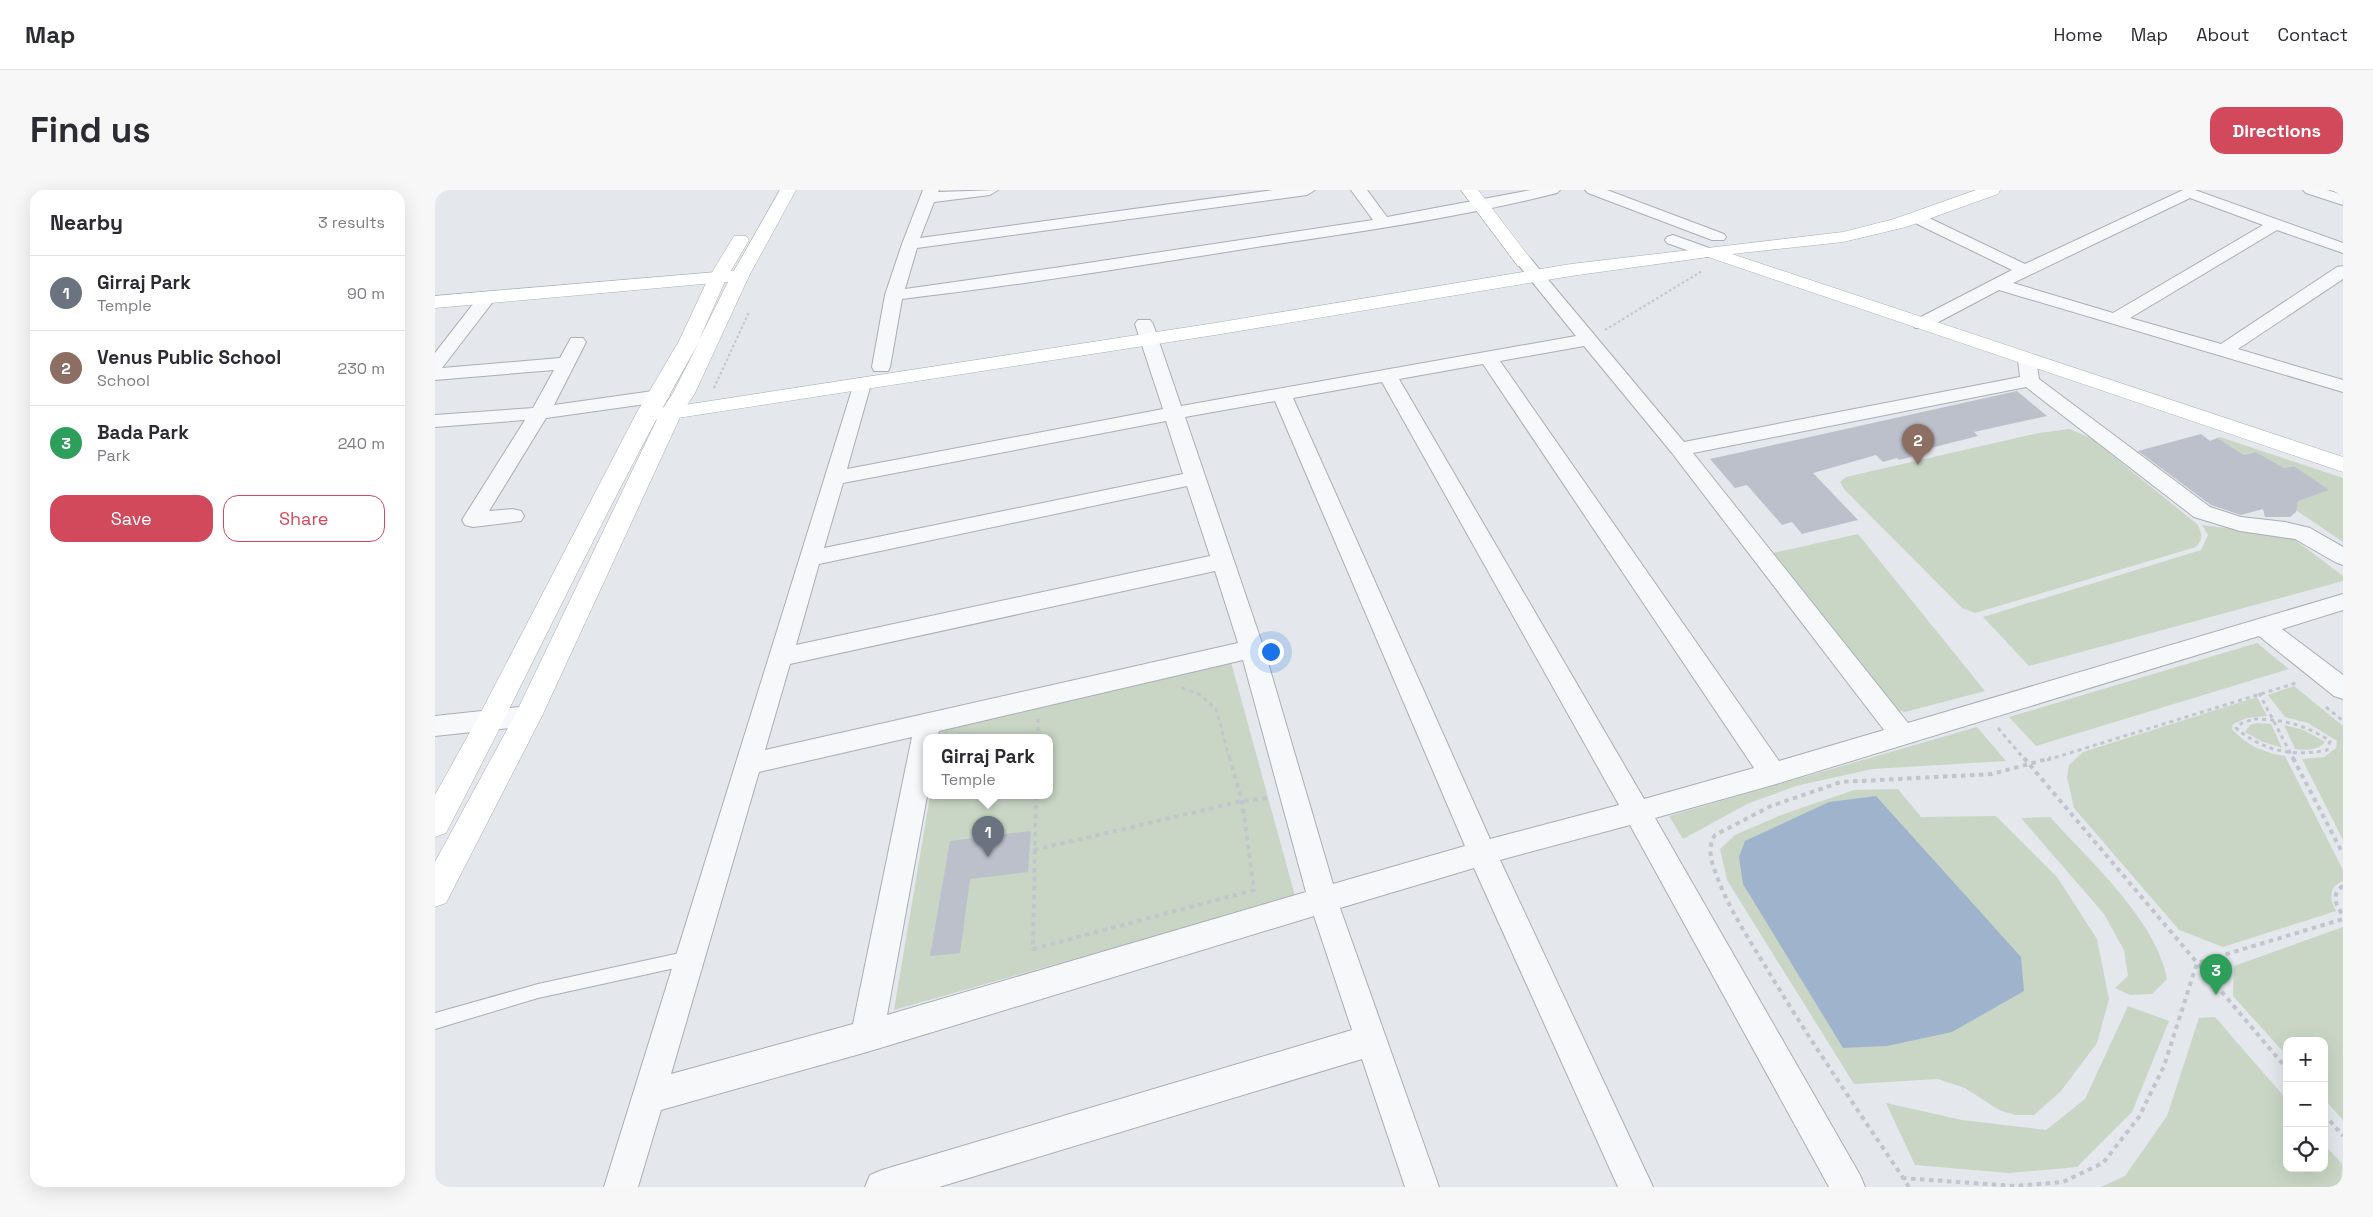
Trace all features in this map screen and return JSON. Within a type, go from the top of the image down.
[{"type":"street","points":[[684,392],[729,277],[769,190]]},
{"type":"street","points":[[435,894],[443,864],[528,716],[689,341],[729,277],[788,190]]},
{"type":"street","points":[[621,1187],[836,478],[872,376],[910,244],[929,194],[990,190]]},
{"type":"street","points":[[910,244],[1307,190]]},
{"type":"street","points":[[1359,190],[1383,222]]},
{"type":"street","points":[[1469,190],[1530,269],[1679,449],[1902,735]]},
{"type":"street","points":[[894,295],[1076,270],[1383,222],[1482,206],[1551,190]]},
{"type":"street","points":[[1593,190],[1716,249],[1921,324],[2343,465]]},
{"type":"street","points":[[435,421],[538,413],[659,408],[872,376],[1530,269],[1673,240],[1716,249],[1827,225],[1896,207],[1945,190]]},
{"type":"street","points":[[1530,269],[1716,249],[1827,240],[1872,231],[1917,218],[1992,190]]},
{"type":"street","points":[[2311,190],[2343,200]]},
{"type":"street","points":[[1921,324],[2025,270],[2192,192],[2343,248]]},
{"type":"street","points":[[1917,218],[2025,270]]},
{"type":"street","points":[[2115,319],[2276,224]]},
{"type":"street","points":[[2223,351],[2343,271]]},
{"type":"street","points":[[437,304],[729,277]]},
{"type":"street","points":[[1997,284],[2343,386]]},
{"type":"street","points":[[435,365],[486,299]]},
{"type":"street","points":[[1146,331],[1175,413],[1252,649],[1323,900],[1419,1186]]},
{"type":"street","points":[[836,478],[1175,413],[1590,340]]},
{"type":"street","points":[[513,516],[473,520],[538,413],[577,342]]},
{"type":"street","points":[[1488,357],[1773,774]]},
{"type":"street","points":[[2027,360],[2030,381],[2202,512],[2240,524],[2285,529],[2302,533],[2343,558]]},
{"type":"street","points":[[435,374],[567,363]]},
{"type":"street","points":[[1388,375],[1848,1187]]},
{"type":"street","points":[[435,824],[659,408],[684,392],[872,376]]},
{"type":"street","points":[[1679,449],[2030,381]]},
{"type":"street","points":[[1282,394],[1482,853],[1636,1187]]},
{"type":"street","points":[[812,558],[1196,478]]},
{"type":"street","points":[[782,657],[1223,561]]},
{"type":"street","points":[[649,1097],[867,1036],[1482,853],[1773,774],[2343,602]]},
{"type":"street","points":[[2262,626],[2343,690]]},
{"type":"street","points":[[749,764],[1252,649]]},
{"type":"street","points":[[435,726],[528,716]]},
{"type":"street","points":[[925,734],[927,724]]},
{"type":"street","points":[[867,1036],[923,745]]},
{"type":"street","points":[[881,1187],[1371,1040]]},
{"type":"lane","points":[[435,1021],[538,991],[691,958]]},
{"type":"path","points":[[1590,340],[1716,249]]},
{"type":"path","points":[[714,389],[749,310]]},
{"type":"path","points":[[1909,1187],[1784,997],[1735,916],[1716,875],[1711,858],[1710,842],[1715,835],[1771,806],[1841,782],[1992,774],[2030,765],[2294,682],[2301,687]]},
{"type":"path","points":[[1036,799],[1033,949],[1254,890],[1242,801],[1216,709],[1199,694],[1175,686]]},
{"type":"path","points":[[2259,693],[2343,854]]},
{"type":"path","points":[[2322,704],[2343,721]]},
{"type":"path","points":[[1984,710],[2283,1064]]},
{"type":"path","points":[[1038,734],[1039,714]]},
{"type":"path","points":[[2254,719],[2273,719],[2304,726],[2331,741],[2327,750],[2311,754],[2291,753],[2261,745],[2246,738],[2235,728],[2242,723],[2254,719]]},
{"type":"path","points":[[1034,850],[1242,801]]},
{"type":"path","points":[[2343,886],[2337,890],[2335,895],[2335,902],[2343,915]]},
{"type":"path","points":[[2197,964],[2343,919]]},
{"type":"path","points":[[1902,1178],[2015,1186],[2063,1182],[2103,1163],[2139,1117],[2164,1066],[2197,964]]},
{"type":"path","points":[[2328,1119],[2343,1136]]},
{"type":"green space","points":[[2070,429],[2092,439],[2197,524],[2201,536],[2196,547],[1975,613],[1962,608],[1844,489],[1840,482],[1846,477],[2038,433]]},
{"type":"green space","points":[[2220,437],[2343,478],[2343,542],[2287,504],[2328,490],[2294,466],[2284,468],[2256,452],[2244,455],[2217,438]]},
{"type":"green space","points":[[2202,525],[2290,536],[2343,576],[2343,581],[2029,666],[1983,617],[2201,550],[2208,535]]},
{"type":"green space","points":[[1858,534],[1985,691],[1905,712],[1890,708],[1773,553]]},
{"type":"green space","points":[[2257,643],[2289,669],[2036,746],[2009,717]]},
{"type":"green space","points":[[1231,662],[1295,896],[894,1010],[929,799],[1053,799],[1053,734],[940,734],[941,731]]},
{"type":"green space","points":[[2294,686],[2343,726],[2343,840],[2302,759],[2324,757],[2336,748],[2337,741],[2308,723],[2285,717],[2268,695]]},
{"type":"green space","points":[[2257,697],[2267,716],[2247,718],[2233,724],[2232,729],[2243,740],[2256,747],[2270,753],[2285,756],[2343,870],[2343,881],[2335,886],[2332,893],[2331,898],[2336,911],[2223,947],[2179,930],[2074,808],[2067,777],[2069,765],[2083,752]]},
{"type":"green space","points":[[2257,723],[2271,724],[2282,748],[2261,741],[2245,732],[2250,725]]},
{"type":"green space","points":[[2284,725],[2304,730],[2325,742],[2316,748],[2307,750],[2295,749]]},
{"type":"green space","points":[[1977,727],[2006,761],[1872,769],[1796,786],[1747,804],[1683,839],[1669,816]]},
{"type":"green space","points":[[1898,789],[1921,817],[1996,816],[2057,877],[2097,939],[2109,999],[2097,1043],[2061,1091],[2034,1115],[2015,1115],[1999,1110],[1965,1088],[1938,1079],[1854,1084],[1727,880],[1720,849],[1735,835],[1781,815],[1854,790]]},
{"type":"green space","points":[[2050,817],[2119,892],[2150,935],[2161,957],[2167,979],[2152,994],[2130,995],[2115,988],[2128,976],[2124,950],[2104,914],[2021,818]]},
{"type":"green space","points":[[2343,927],[2343,1120],[2328,1103],[2328,1037],[2283,1037],[2283,1052],[2233,996],[2234,966]]},
{"type":"green space","points":[[2128,1006],[2169,1021],[2132,1112],[2077,1167],[2009,1173],[1915,1165],[1886,1103],[1962,1120],[2046,1130],[2085,1099]]},
{"type":"green space","points":[[2215,1017],[2283,1095],[2283,1172],[2328,1172],[2328,1148],[2342,1164],[2341,1187],[2101,1187],[2125,1176],[2167,1116],[2199,1018]]},
{"type":"water","points":[[1876,796],[2021,957],[2024,991],[1952,1032],[1887,1046],[1843,1048],[1743,884],[1739,857],[1745,841],[1829,802]]},
{"type":"building","points":[[2017,391],[2047,416],[1974,432],[1978,436],[1919,451],[1922,454],[1899,460],[1897,458],[1883,462],[1876,455],[1813,473],[1858,520],[1802,534],[1792,522],[1782,525],[1747,485],[1735,488],[1710,459]]},
{"type":"building","points":[[2201,434],[2210,441],[2217,438],[2244,455],[2256,452],[2284,468],[2294,466],[2329,490],[2298,501],[2296,512],[2290,517],[2265,517],[2263,509],[2241,515],[2211,505],[2138,451]]},
{"type":"building","points":[[1031,831],[1028,872],[970,879],[960,953],[930,956],[950,841]]},
{"type":"place","name":"Venus Public School","points":[[1918,465]]},
{"type":"place","name":"Girraj Park","points":[[988,857]]},
{"type":"place","name":"Bada Park","points":[[2216,995]]}]
